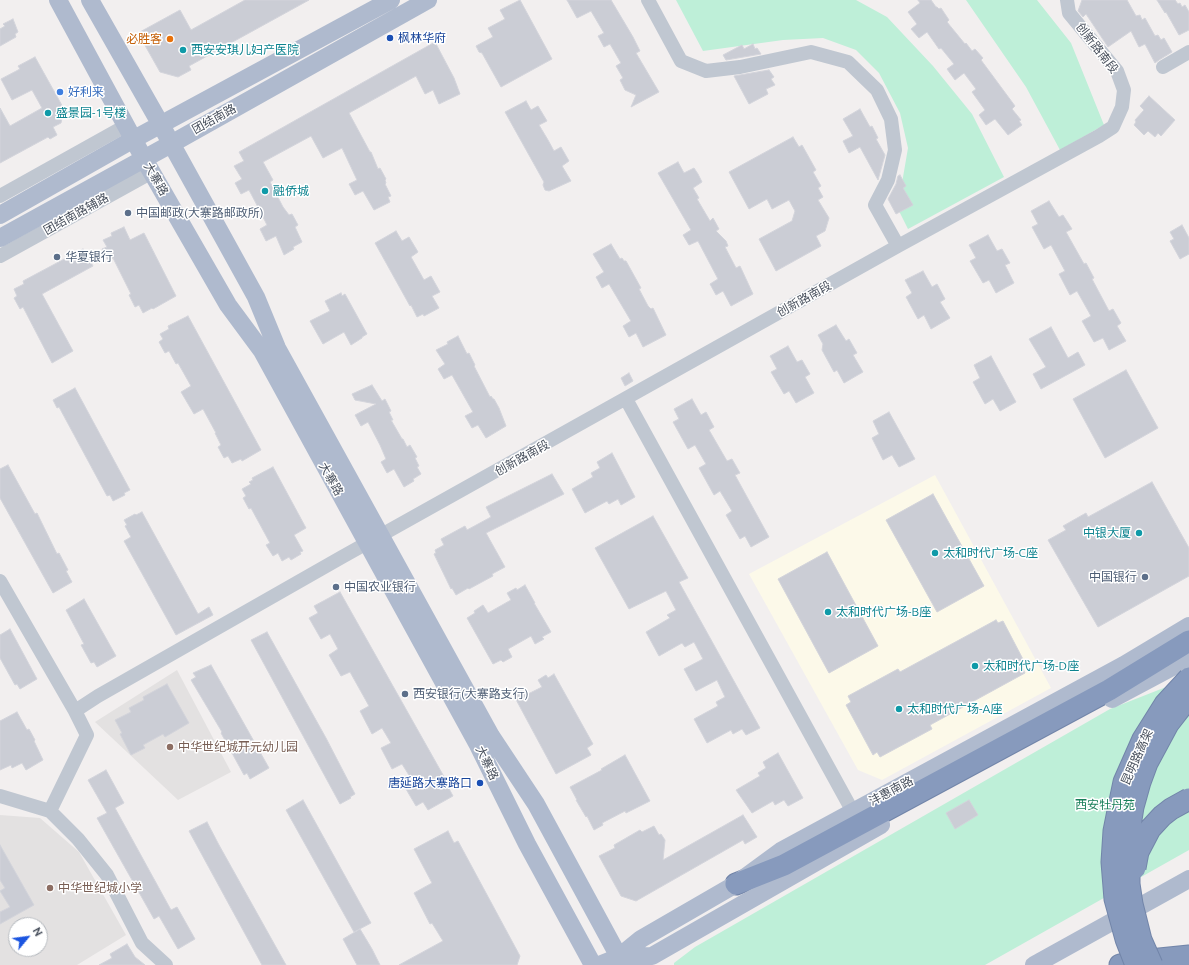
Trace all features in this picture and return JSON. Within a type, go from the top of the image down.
[{"type":"highway","points":[[736,884],[784,865],[856,818],[1109,690],[1189,641]]},
{"type":"highway","name":"昆明路高架","points":[[1136,965],[1126,939],[1115,899],[1112,862],[1114,831],[1124,782],[1143,739],[1165,704],[1189,678]]},
{"type":"highway","name":"昆明路高架","points":[[1152,965],[1141,940],[1132,904],[1129,884],[1129,832],[1133,807],[1147,764],[1168,724],[1189,697]]},
{"type":"highway","points":[[1137,926],[1133,884],[1138,852],[1150,829],[1162,816],[1171,808],[1189,799]]},
{"type":"highway","points":[[1120,965],[1140,961],[1189,956]]},
{"type":"main road","name":"大寨路","points":[[58,0],[148,165],[228,305],[262,351],[491,736],[536,804],[620,961]]},
{"type":"main road","name":"大寨路","points":[[90,0],[256,297],[277,348],[527,844],[593,965]]},
{"type":"main road","name":"团结南路","points":[[0,215],[131,132],[161,125],[391,0]]},
{"type":"main road","name":"团结南路","points":[[0,238],[148,165],[171,144],[428,0]]},
{"type":"main road","name":"沣惠南路","points":[[856,818],[1124,665],[1189,626]]},
{"type":"main road","points":[[599,965],[652,956],[862,835],[1189,658]]},
{"type":"main road","points":[[1034,965],[1189,879]]},
{"type":"main road","points":[[620,961],[641,938],[736,884]]},
{"type":"street","points":[[648,0],[681,61],[706,70],[733,68],[811,52],[848,62],[877,90],[891,119],[895,150],[888,180],[875,205],[898,246]]},
{"type":"street","name":"创新路南段","points":[[75,711],[98,696],[374,540],[1113,127],[1122,107],[1124,90],[1117,71],[1069,13],[1067,0]]},
{"type":"street","points":[[1163,67],[1189,52]]},
{"type":"street","points":[[0,196],[131,132]]},
{"type":"street","name":"团结南路辅路","points":[[0,256],[148,165]]},
{"type":"street","points":[[626,399],[856,818]]},
{"type":"street","points":[[0,581],[75,711],[87,735],[50,811]]},
{"type":"street","points":[[0,796],[50,811],[78,839],[107,875],[142,943],[166,965]]},
{"type":"shaded area","points":[[935,475],[1051,688],[882,780],[858,770],[749,574]]},
{"type":"shaded area","name":"中华世纪城开元幼儿园","points":[[177,670],[231,772],[178,800],[95,722]]},
{"type":"shaded area","name":"中华世纪城小学","points":[[0,815],[40,818],[79,852],[126,935],[77,965],[0,965]]},
{"type":"green space","points":[[676,0],[856,0],[887,17],[933,66],[972,114],[1004,177],[908,229],[893,199],[902,183],[908,148],[900,113],[879,73],[856,50],[823,38],[783,40],[703,51]]},
{"type":"green space","points":[[966,0],[1037,0],[1071,43],[1104,125],[1060,150],[1026,87]]},
{"type":"green space","name":"西安牡丹苑","points":[[1189,678],[1189,850],[985,965],[674,965],[674,963],[695,947],[1110,709]]},
{"type":"building","name":"西安安琪儿妇产医院","points":[[245,0],[309,0],[189,66],[191,70],[178,77],[160,72],[138,33],[180,10],[191,30]]},
{"type":"building","points":[[520,0],[552,59],[501,87],[482,53],[479,52],[476,46],[493,37],[488,28],[505,19],[500,10]]},
{"type":"building","points":[[567,0],[611,0],[633,37],[640,51],[636,53],[659,92],[631,107],[636,95],[625,90],[620,80],[623,78],[616,66],[621,63],[610,44],[604,47],[598,36],[604,33],[591,11],[577,18]]},
{"type":"building","points":[[918,0],[931,0],[936,7],[939,9],[941,8],[949,20],[947,22],[965,44],[966,43],[972,51],[975,49],[983,58],[981,60],[1015,106],[1012,109],[1021,120],[1019,121],[1022,125],[1008,135],[995,119],[986,125],[979,115],[985,110],[972,92],[976,89],[964,73],[955,80],[947,69],[954,64],[941,48],[939,49],[927,32],[919,38],[911,29],[917,24],[908,12],[920,3]]},
{"type":"building","points":[[1082,0],[1127,0],[1136,16],[1140,15],[1142,20],[1145,18],[1155,36],[1158,35],[1161,40],[1164,38],[1172,52],[1155,63],[1145,44],[1139,47],[1131,31],[1108,47],[1086,14],[1083,17],[1078,11]]},
{"type":"building","points":[[1157,0],[1175,0],[1178,4],[1180,3],[1182,7],[1185,5],[1189,12],[1189,30],[1179,35],[1166,12],[1165,13]]},
{"type":"building","points":[[13,19],[18,32],[15,34],[16,37],[0,46],[0,29],[5,26],[3,24]]},
{"type":"building","points":[[435,42],[454,78],[460,94],[439,104],[433,90],[425,94],[416,76],[349,113],[371,152],[378,169],[380,168],[386,179],[385,184],[391,196],[388,197],[390,202],[374,210],[363,191],[355,195],[349,184],[357,180],[342,148],[323,158],[311,136],[263,162],[273,180],[270,182],[283,207],[289,215],[292,214],[298,225],[295,227],[302,242],[293,247],[294,249],[284,255],[276,236],[266,241],[260,229],[267,225],[249,190],[241,194],[235,183],[242,179],[234,166],[244,161],[239,152]]},
{"type":"building","points":[[753,44],[755,49],[757,48],[761,54],[726,60],[723,55],[742,45],[744,49]]},
{"type":"building","name":"盛景园-1号楼","points":[[35,57],[64,109],[61,123],[53,127],[57,135],[50,139],[48,137],[0,163],[0,108],[10,126],[42,108],[32,90],[12,100],[1,79],[20,69],[18,66]]},
{"type":"building","points":[[769,70],[774,77],[771,79],[775,85],[766,89],[768,94],[749,104],[734,76]]},
{"type":"building","points":[[1149,96],[1175,120],[1161,136],[1158,133],[1155,137],[1148,131],[1144,135],[1134,125],[1136,122],[1135,120],[1144,110],[1140,106]]},
{"type":"building","points":[[526,101],[531,110],[538,106],[547,121],[539,125],[554,151],[561,147],[569,161],[562,166],[571,181],[549,191],[545,190],[543,185],[544,182],[505,112]]},
{"type":"building","points":[[860,109],[870,127],[872,126],[878,138],[876,139],[885,155],[878,180],[860,147],[849,153],[843,141],[853,136],[843,119]]},
{"type":"building","points":[[793,137],[799,147],[802,145],[816,170],[813,172],[821,186],[818,188],[823,197],[818,200],[829,218],[825,231],[816,236],[821,246],[776,271],[759,239],[792,221],[795,211],[789,200],[772,209],[767,199],[749,209],[729,172]]},
{"type":"building","points":[[678,162],[684,173],[694,168],[698,174],[702,182],[693,188],[699,198],[697,199],[710,221],[713,218],[719,229],[716,231],[726,241],[728,246],[725,247],[736,268],[740,266],[753,294],[731,306],[723,291],[716,295],[710,284],[718,279],[698,241],[689,245],[683,235],[691,230],[658,173]]},
{"type":"building","points":[[900,175],[906,186],[903,188],[913,205],[896,214],[888,199],[896,184],[898,176]]},
{"type":"building","points":[[1049,201],[1059,217],[1063,215],[1072,229],[1066,232],[1084,264],[1086,263],[1094,278],[1092,279],[1109,311],[1113,309],[1121,323],[1117,326],[1126,341],[1109,350],[1103,338],[1094,342],[1082,321],[1091,316],[1077,291],[1070,295],[1059,274],[1065,271],[1051,245],[1044,249],[1032,227],[1038,224],[1031,211]]},
{"type":"building","points":[[1182,225],[1189,238],[1189,254],[1180,259],[1170,241],[1174,239],[1170,232]]},
{"type":"building","points":[[124,227],[130,240],[144,233],[176,296],[143,313],[139,305],[135,307],[129,295],[131,294],[113,258],[108,260],[102,249],[107,247],[103,240],[112,236],[111,233]]},
{"type":"building","points":[[396,231],[402,241],[409,237],[418,252],[411,257],[424,280],[431,276],[440,292],[432,296],[439,308],[424,316],[423,314],[417,317],[375,243]]},
{"type":"building","points":[[988,235],[997,251],[1002,249],[1010,263],[1005,265],[1014,283],[996,293],[989,280],[983,283],[970,261],[976,258],[969,245]]},
{"type":"building","points":[[611,244],[620,259],[622,258],[626,261],[641,288],[639,289],[648,306],[651,309],[653,308],[666,335],[643,347],[636,333],[629,337],[623,326],[631,321],[609,284],[602,288],[596,277],[604,272],[593,254]]},
{"type":"building","points":[[83,249],[93,266],[42,294],[73,351],[52,363],[23,307],[20,309],[14,298],[17,296],[14,289],[24,284],[23,281]]},
{"type":"building","points":[[923,271],[932,287],[937,284],[945,299],[940,302],[950,318],[931,329],[924,315],[918,319],[906,297],[912,293],[905,280]]},
{"type":"building","points":[[341,293],[342,296],[345,294],[367,334],[351,345],[344,332],[323,344],[310,321],[330,311],[325,301]]},
{"type":"building","points":[[188,316],[261,450],[242,461],[241,459],[232,463],[228,456],[224,458],[218,447],[221,445],[216,433],[203,409],[194,414],[181,392],[191,386],[178,363],[176,364],[169,351],[165,353],[159,342],[163,339],[160,334],[169,329],[168,326]]},
{"type":"building","points":[[836,325],[846,341],[849,339],[857,353],[853,355],[863,372],[844,383],[837,370],[834,372],[822,350],[823,344],[818,335]]},
{"type":"building","points":[[1051,327],[1068,358],[1078,352],[1085,365],[1041,389],[1033,374],[1046,367],[1029,339]]},
{"type":"building","points":[[458,336],[467,354],[469,353],[490,397],[491,396],[494,399],[499,408],[506,426],[486,438],[478,425],[472,428],[465,416],[473,412],[452,375],[444,379],[438,369],[445,364],[436,350],[448,344],[447,342]]},
{"type":"building","points":[[788,346],[797,362],[802,360],[810,374],[805,377],[814,393],[796,403],[789,391],[784,394],[771,372],[777,369],[770,356]]},
{"type":"building","points":[[991,356],[1016,402],[1000,411],[993,399],[985,404],[973,382],[980,378],[974,365]]},
{"type":"building","points":[[1126,370],[1158,428],[1105,458],[1073,399]]},
{"type":"building","points":[[629,373],[633,381],[625,386],[621,378]]},
{"type":"building","points":[[372,385],[382,401],[385,399],[391,411],[389,412],[393,420],[391,420],[407,447],[410,445],[417,457],[415,458],[419,466],[417,467],[421,474],[413,479],[414,481],[404,487],[394,469],[387,473],[381,462],[386,459],[368,422],[361,426],[355,415],[376,404],[355,400],[352,394]]},
{"type":"building","points":[[75,388],[130,490],[124,493],[125,495],[113,501],[110,495],[107,496],[59,407],[57,408],[53,400]]},
{"type":"building","points":[[692,399],[701,415],[706,412],[714,427],[709,430],[727,461],[732,459],[740,473],[735,475],[769,537],[751,547],[745,536],[740,539],[726,515],[732,511],[720,491],[714,495],[699,468],[706,464],[695,445],[688,449],[673,422],[679,419],[674,409]]},
{"type":"building","points":[[889,412],[915,459],[899,467],[892,455],[883,460],[872,438],[879,434],[873,421]]},
{"type":"building","points":[[612,453],[635,497],[621,505],[618,499],[609,504],[607,501],[585,513],[572,489],[593,477],[591,473],[600,468],[597,462]]},
{"type":"building","points":[[8,465],[35,514],[37,513],[57,554],[59,553],[68,570],[66,571],[72,582],[53,593],[0,498],[0,469]]},
{"type":"building","points":[[273,467],[306,528],[294,535],[303,551],[291,560],[289,557],[282,561],[278,553],[273,556],[266,545],[270,543],[251,508],[249,509],[243,498],[246,496],[242,489],[251,484],[249,482],[253,480],[252,478]]},
{"type":"building","points":[[552,474],[564,494],[486,533],[505,567],[492,574],[493,576],[456,595],[452,588],[451,589],[434,554],[436,553],[435,550],[444,545],[441,539],[465,526],[467,530],[491,517],[486,507]]},
{"type":"building","name":"中银大厦","points":[[1152,482],[1189,548],[1189,576],[1098,627],[1048,540],[1066,530],[1063,526],[1086,513],[1088,517]]},
{"type":"building","name":"太和时代广场-C座","points":[[933,494],[984,586],[937,612],[886,520]]},
{"type":"building","points":[[142,512],[198,614],[209,607],[213,615],[176,635],[124,541],[131,537],[125,526],[127,525],[124,520]]},
{"type":"building","points":[[653,516],[688,578],[679,582],[760,728],[746,735],[742,729],[733,734],[731,730],[707,743],[694,719],[718,706],[716,702],[725,697],[717,680],[696,691],[684,669],[703,659],[694,642],[685,647],[682,643],[659,656],[646,632],[670,618],[667,615],[676,610],[666,591],[629,609],[595,548]]},
{"type":"building","name":"太和时代广场-B座","points":[[827,552],[878,646],[829,673],[778,579]]},
{"type":"building","points":[[525,585],[551,632],[542,637],[544,639],[535,644],[531,636],[508,649],[512,657],[503,662],[501,660],[493,664],[467,618],[483,605],[488,613],[511,600],[507,593],[516,588],[517,590]]},
{"type":"building","points":[[340,592],[447,782],[446,783],[453,796],[428,810],[423,802],[416,806],[403,784],[412,780],[402,764],[392,769],[381,748],[391,743],[382,728],[372,734],[360,711],[369,706],[350,672],[341,676],[329,655],[338,649],[330,634],[321,639],[309,618],[318,613],[314,606]]},
{"type":"building","points":[[84,599],[116,656],[97,667],[94,662],[91,663],[81,645],[84,644],[66,610]]},
{"type":"building","points":[[996,620],[998,623],[1003,621],[1026,665],[1022,667],[1025,673],[930,725],[932,729],[880,757],[877,752],[873,755],[846,705],[851,702],[848,696],[898,669],[900,672]]},
{"type":"building","points":[[10,629],[37,679],[20,689],[17,684],[15,685],[0,658],[0,635]]},
{"type":"building","points":[[267,632],[326,738],[355,794],[340,804],[251,640]]},
{"type":"building","points":[[211,665],[269,768],[250,779],[247,773],[244,775],[221,733],[222,732],[191,680],[196,677],[193,673]]},
{"type":"building","points":[[554,674],[593,744],[587,748],[591,755],[556,774],[513,694],[523,688],[526,695],[542,687],[538,680],[546,675],[548,678]]},
{"type":"building","points":[[167,684],[189,723],[165,737],[163,734],[143,745],[145,748],[131,755],[120,734],[122,733],[115,720],[131,712],[129,708],[144,700],[143,697]]},
{"type":"building","points":[[17,712],[27,730],[29,729],[35,740],[34,741],[43,760],[26,770],[22,763],[12,768],[11,765],[0,770],[0,721]]},
{"type":"building","points":[[778,753],[803,798],[788,806],[784,800],[775,805],[773,801],[752,813],[736,790],[760,776],[758,773],[766,768],[763,762]]},
{"type":"building","points":[[625,755],[650,801],[626,813],[625,811],[602,823],[603,825],[594,830],[570,787],[602,770],[601,769]]},
{"type":"building","points":[[106,770],[124,803],[115,808],[171,910],[177,907],[195,939],[178,949],[159,916],[154,919],[97,818],[107,813],[88,780]]},
{"type":"building","points":[[303,800],[371,923],[354,932],[286,810]]},
{"type":"building","points":[[969,800],[978,815],[955,829],[946,813]]},
{"type":"building","points":[[743,815],[757,837],[745,844],[743,840],[636,901],[621,896],[599,856],[615,848],[614,845],[640,830],[642,832],[654,826],[659,835],[661,834],[665,840],[663,860]]},
{"type":"building","points":[[207,822],[286,965],[262,965],[189,831]]},
{"type":"building","points":[[448,831],[454,843],[458,841],[520,956],[517,965],[399,965],[443,941],[432,923],[430,924],[414,893],[432,883],[414,849]]},
{"type":"building","points":[[0,845],[34,905],[13,917],[8,917],[8,920],[0,924],[0,912],[10,907],[0,891],[5,888],[0,880]]},
{"type":"building","points":[[360,929],[380,965],[357,965],[343,939]]},
{"type":"building","points":[[127,944],[135,957],[145,965],[99,965],[112,958],[110,954]]},
{"type":"place","name":"枫林华府","points":[[390,38]]},
{"type":"place","name":"必胜客","points":[[170,39]]},
{"type":"place","name":"西安安琪儿妇产医院","points":[[183,50]]},
{"type":"place","name":"好利来","points":[[60,92]]},
{"type":"place","name":"盛景园-1号楼","points":[[48,113]]},
{"type":"place","name":"融侨城","points":[[265,191]]},
{"type":"place","name":"中国邮政(大寨路邮政所)","points":[[128,213]]},
{"type":"place","name":"华夏银行","points":[[57,257]]},
{"type":"place","name":"中银大厦","points":[[1139,533]]},
{"type":"place","name":"太和时代广场-C座","points":[[935,553]]},
{"type":"place","name":"中国银行","points":[[1145,577]]},
{"type":"place","name":"中国农业银行","points":[[336,587]]},
{"type":"place","name":"太和时代广场-B座","points":[[828,612]]},
{"type":"place","name":"太和时代广场-D座","points":[[975,666]]},
{"type":"place","name":"西安银行(大寨路支行)","points":[[405,694]]},
{"type":"place","name":"太和时代广场-A座","points":[[899,709]]},
{"type":"place","name":"中华世纪城开元幼儿园","points":[[170,747]]},
{"type":"place","name":"唐延路大寨路口","points":[[480,783]]},
{"type":"place","name":"中华世纪城小学","points":[[50,888]]}]
